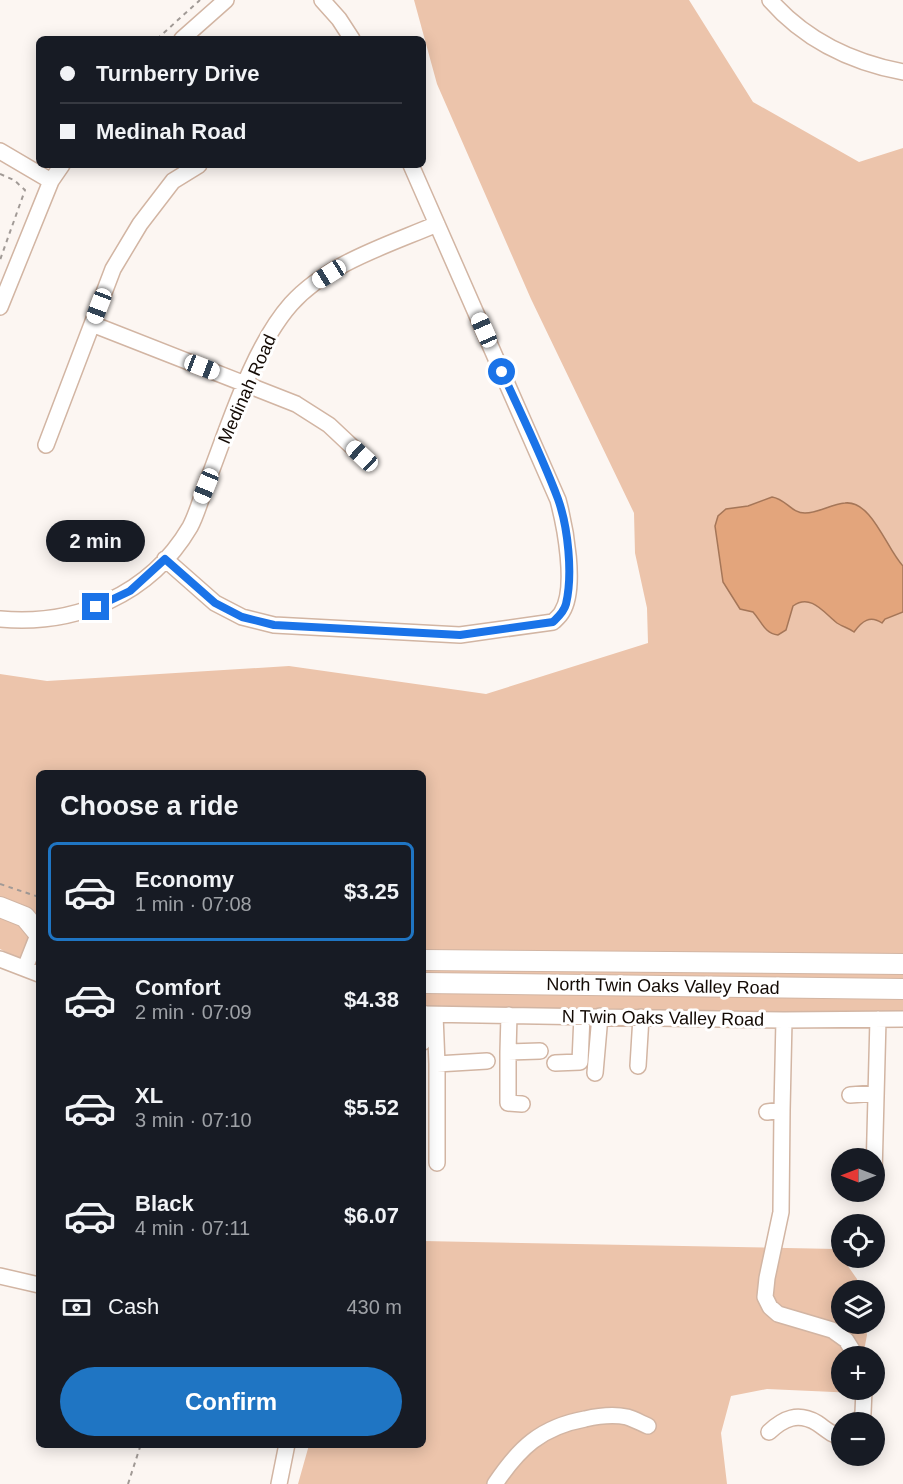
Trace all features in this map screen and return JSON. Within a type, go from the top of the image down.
[{"type":"main road","points":[[0,895],[36,909]]},
{"type":"main road","points":[[0,907],[25,916],[36,931]]},
{"type":"main road","points":[[0,921],[36,934]]},
{"type":"main road","name":"North Twin Oaks Valley Road","points":[[426,960],[903,964]]},
{"type":"main road","name":"North Twin Oaks Valley Road","points":[[426,983],[903,989]]},
{"type":"street","points":[[185,36],[226,0]]},
{"type":"street","points":[[322,0],[350,36]]},
{"type":"street","points":[[770,0],[803,32],[839,53],[903,72]]},
{"type":"street","points":[[0,151],[51,181]]},
{"type":"street","points":[[0,307],[51,181],[60,168]]},
{"type":"street","points":[[46,445],[113,269],[140,224],[173,181],[194,168]]},
{"type":"street","points":[[165,559],[215,603],[242,617],[274,625],[460,635],[553,622],[562,613],[566,604],[569,574],[566,530],[558,500],[412,168]]},
{"type":"street","name":"Medinah Road","points":[[0,619],[54,618],[96,607],[130,591],[165,559],[190,526],[266,338],[291,304],[311,285],[347,263],[437,224]]},
{"type":"street","points":[[92,324],[296,404],[329,425],[362,456]]},
{"type":"street","points":[[0,959],[32,971],[36,950]]},
{"type":"street","points":[[426,1031],[428,1014]]},
{"type":"street","points":[[428,1014],[437,1064],[437,1162]]},
{"type":"street","name":"N Twin Oaks Valley Road","points":[[428,1014],[784,1020],[903,1019]]},
{"type":"street","points":[[508,1015],[508,1103],[522,1104]]},
{"type":"street","points":[[555,1063],[580,1062],[582,1016]]},
{"type":"street","points":[[596,1073],[600,1016]]},
{"type":"street","points":[[638,1066],[641,1017]]},
{"type":"street","points":[[875,1148],[878,1019]]},
{"type":"street","points":[[784,1020],[774,1111],[781,1212],[765,1298],[778,1314],[832,1330],[846,1340],[850,1346]]},
{"type":"street","points":[[508,1052],[540,1052]]},
{"type":"street","points":[[437,1064],[487,1061]]},
{"type":"street","points":[[850,1095],[876,1093]]},
{"type":"street","points":[[0,1276],[36,1284]]},
{"type":"street","points":[[495,1484],[512,1458],[539,1435],[568,1422],[602,1416],[627,1417],[648,1426]]},
{"type":"street","points":[[769,1432],[782,1420],[800,1418],[809,1419],[831,1435]]},
{"type":"street","points":[[279,1484],[285,1448]]},
{"type":"path","points":[[160,36],[200,0]]},
{"type":"path","points":[[0,174],[14,180],[25,190],[0,260]]},
{"type":"path","points":[[0,884],[36,896]]},
{"type":"path","points":[[128,1484],[140,1448]]},
{"type":"shaded area","points":[[414,0],[689,0],[753,102],[859,162],[903,148],[903,1024],[426,1022],[426,770],[36,770],[36,967],[0,949],[0,674],[47,681],[289,666],[486,694],[648,643],[647,608],[635,553],[634,513],[531,299],[437,84],[426,36],[424,36]]},
{"type":"shaded area","points":[[772,497],[805,513],[845,503],[855,504],[863,509],[871,517],[903,566],[903,612],[885,619],[882,623],[874,619],[866,620],[854,632],[837,623],[817,606],[806,602],[800,603],[793,606],[786,630],[778,635],[766,629],[753,612],[740,609],[723,582],[715,526],[718,516],[726,509],[748,506]]},
{"type":"shaded area","points":[[426,1241],[831,1249],[831,1268],[849,1268],[857,1280],[831,1280],[831,1334],[867,1334],[865,1346],[831,1346],[831,1392],[767,1389],[731,1396],[721,1433],[727,1484],[298,1484],[308,1448],[426,1448]]},
{"type":"route","points":[[96,607],[130,591],[165,559],[215,603],[242,617],[274,625],[460,635],[553,622],[562,613],[566,604],[569,574],[566,530],[558,500],[502,372]]}]
